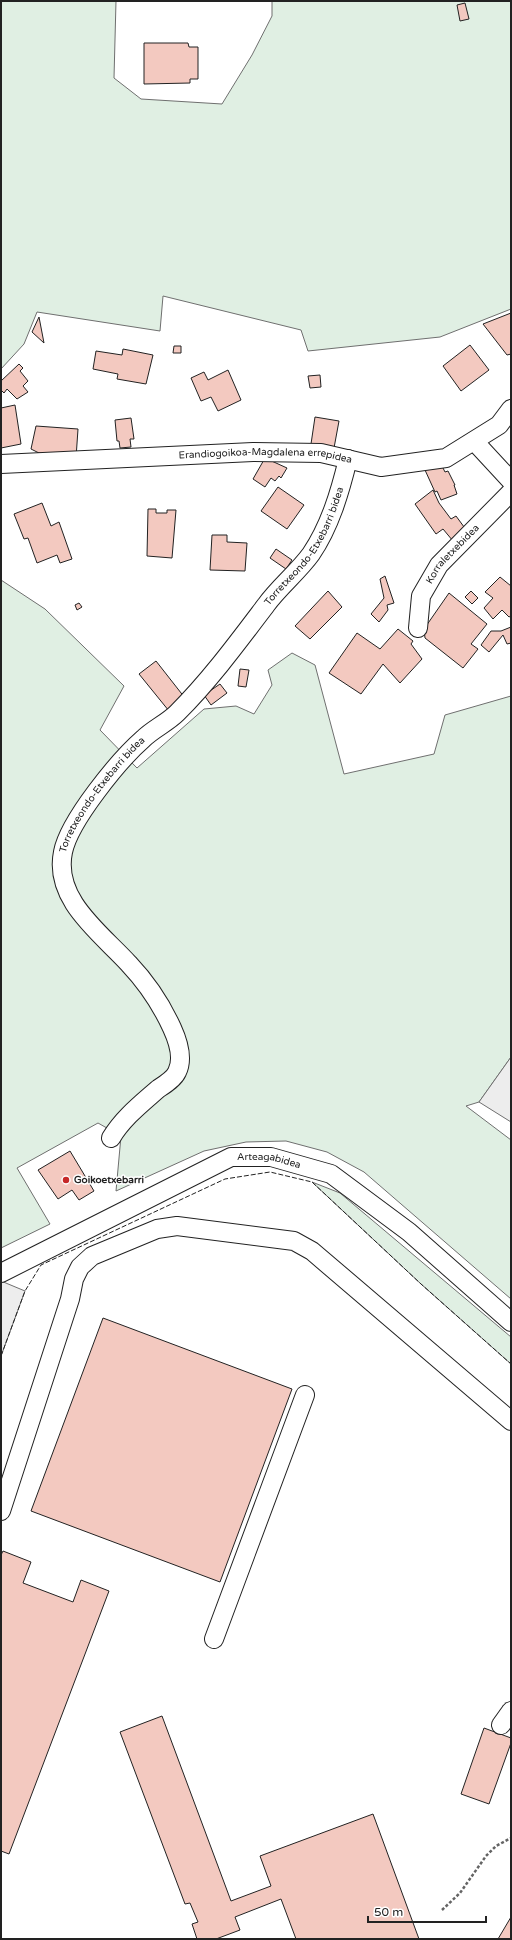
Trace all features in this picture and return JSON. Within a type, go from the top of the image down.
[{"type":"street","name":"Erandiogoikoa-Magdalena errepidea","points":[[1,464],[253,452],[321,453],[381,467],[446,458],[499,425],[511,409]]},
{"type":"street","points":[[474,441],[511,480]]},
{"type":"street","name":"Torretxeondo-Etxebarri bidea","points":[[111,1138],[118,1127],[133,1111],[177,1074],[181,1059],[177,1038],[166,1014],[149,988],[130,965],[84,918],[72,900],[62,875],[63,853],[82,812],[123,759],[143,738],[175,715],[216,671],[273,595],[311,554],[327,524],[340,493],[348,459]]},
{"type":"street","name":"Korraletxebidea","points":[[418,628],[421,596],[439,565],[511,492]]},
{"type":"street","name":"Arteagabidea","points":[[1,1273],[231,1157],[271,1157],[331,1174],[409,1232],[511,1322]]},
{"type":"street","points":[[1,1511],[80,1267],[92,1256],[157,1229],[177,1226],[294,1242],[312,1251],[511,1421]]},
{"type":"street","points":[[214,1639],[305,1395]]},
{"type":"path","points":[[442,1910],[460,1893],[486,1856],[496,1846],[511,1838]]},
{"type":"green space","points":[[1,1],[116,1],[114,78],[141,99],[222,104],[252,55],[272,16],[272,1],[511,1],[511,309],[440,337],[308,351],[301,330],[163,296],[160,331],[37,312],[24,344],[1,369]]},
{"type":"green space","points":[[1,580],[45,609],[124,686],[100,730],[137,768],[204,709],[236,706],[254,714],[272,685],[268,670],[292,653],[315,665],[344,774],[434,754],[445,715],[511,696],[511,1057],[479,1102],[466,1106],[511,1140],[511,1299],[364,1172],[327,1152],[286,1141],[246,1142],[204,1151],[116,1191],[121,1136],[98,1123],[17,1168],[50,1224],[1,1248]]},
{"type":"green space","points":[[312,1182],[340,1193],[511,1337],[511,1364],[421,1284]]},
{"type":"shaded area","points":[[511,1057],[511,1122],[479,1102]]},
{"type":"shaded area","points":[[1,1281],[25,1291],[1,1356]]},
{"type":"building","points":[[465,3],[469,19],[460,21],[457,5]]},
{"type":"building","points":[[144,43],[188,43],[189,47],[198,47],[198,79],[190,79],[190,83],[144,84]]},
{"type":"building","points":[[511,313],[511,354],[507,355],[483,324]]},
{"type":"building","points":[[39,317],[44,343],[32,332]]},
{"type":"building","points":[[470,345],[489,370],[461,391],[443,366]]},
{"type":"building","points":[[174,346],[181,346],[181,353],[173,353]]},
{"type":"building","points":[[123,349],[153,355],[146,384],[117,379],[118,374],[93,369],[96,351],[122,355]]},
{"type":"building","points":[[19,364],[23,368],[20,371],[28,381],[23,386],[28,392],[17,399],[7,389],[4,393],[1,390],[1,381]]},
{"type":"building","points":[[228,370],[241,400],[218,411],[211,397],[201,401],[191,378],[204,372],[208,380]]},
{"type":"building","points":[[320,375],[321,387],[310,388],[308,376]]},
{"type":"building","points":[[15,405],[21,444],[1,448],[1,408]]},
{"type":"building","points":[[315,417],[339,421],[334,448],[311,444]]},
{"type":"building","points":[[131,418],[134,439],[130,439],[131,447],[120,448],[119,441],[117,441],[115,420]]},
{"type":"building","points":[[36,426],[78,429],[76,458],[39,453],[31,449]]},
{"type":"building","points":[[265,458],[287,468],[281,478],[279,476],[275,481],[271,478],[265,487],[253,479]]},
{"type":"building","points":[[441,464],[445,472],[448,471],[455,485],[457,494],[441,500],[437,491],[435,492],[425,470]]},
{"type":"building","points":[[278,487],[304,505],[287,529],[261,511]]},
{"type":"building","points":[[433,490],[439,503],[451,519],[456,516],[467,531],[453,541],[443,529],[436,534],[415,504]]},
{"type":"building","points":[[42,503],[51,526],[59,522],[72,559],[60,563],[57,555],[37,563],[28,538],[24,539],[14,514]]},
{"type":"building","points":[[148,509],[156,509],[156,513],[167,513],[167,510],[176,510],[172,558],[147,556]]},
{"type":"building","points":[[212,535],[227,535],[227,542],[247,543],[245,571],[210,570]]},
{"type":"building","points":[[276,549],[292,560],[286,569],[270,558]]},
{"type":"building","points":[[385,576],[394,603],[387,605],[388,610],[379,622],[371,614],[384,598],[380,579]]},
{"type":"building","points":[[500,577],[511,586],[511,616],[509,617],[502,610],[493,619],[484,608],[493,598],[485,592]]},
{"type":"building","points":[[328,591],[342,607],[310,639],[295,626]]},
{"type":"building","points":[[471,591],[478,598],[472,604],[465,597]]},
{"type":"building","points":[[449,593],[487,624],[471,644],[478,649],[463,668],[425,638],[424,629]]},
{"type":"building","points":[[79,603],[82,607],[77,610],[75,605]]},
{"type":"building","points":[[511,627],[511,643],[507,644],[503,635],[489,652],[481,645],[491,631],[501,631]]},
{"type":"building","points":[[398,629],[413,641],[411,644],[422,659],[400,683],[383,664],[361,694],[329,673],[357,633],[380,649]]},
{"type":"building","points":[[156,661],[185,698],[169,711],[139,674]]},
{"type":"building","points":[[240,669],[249,670],[246,687],[238,686]]},
{"type":"building","points":[[220,684],[227,693],[211,705],[204,695]]},
{"type":"building","name":"Goikoetxebarri","points":[[70,1151],[94,1191],[79,1200],[72,1190],[58,1199],[38,1170]]},
{"type":"building","points":[[103,1318],[292,1389],[220,1582],[31,1511]]},
{"type":"building","points":[[3,1551],[31,1562],[23,1583],[73,1602],[81,1580],[109,1591],[9,1854],[1,1851],[1,1555]]},
{"type":"building","points":[[162,1716],[231,1901],[271,1886],[260,1856],[373,1814],[419,1939],[296,1939],[281,1899],[235,1917],[240,1930],[216,1939],[197,1939],[192,1924],[198,1922],[190,1903],[185,1904],[120,1732]]},
{"type":"building","points":[[484,1728],[511,1738],[511,1743],[489,1804],[461,1794]]},
{"type":"building","points":[[511,1917],[511,1939],[498,1939]]},
{"type":"fence","points":[[1,1356],[25,1291],[41,1265],[225,1179],[270,1172],[312,1182],[421,1284],[511,1364]]},
{"type":"place","name":"Goikoetxebarri","points":[[66,1180]]}]
